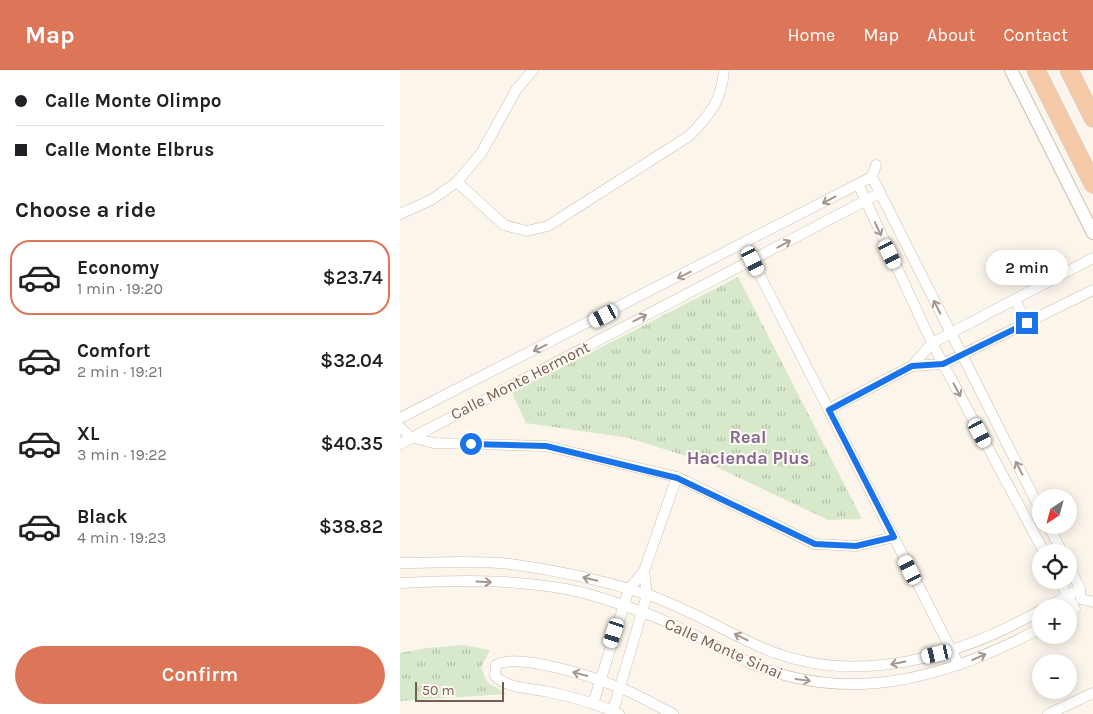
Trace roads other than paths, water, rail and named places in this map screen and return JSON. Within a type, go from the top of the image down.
[{"type":"highway","points":[[1036,70],[1093,184]]},
{"type":"highway","points":[[1069,70],[1089,106],[1093,118]]},
{"type":"street","points":[[400,214],[431,200],[458,182],[482,152],[516,90],[532,70]]},
{"type":"street","points":[[458,182],[504,225],[527,231],[548,226],[689,136],[709,117],[720,95],[724,70]]},
{"type":"street","points":[[1011,70],[1093,233]]},
{"type":"street","points":[[876,165],[872,177],[1032,493]]},
{"type":"street","name":"Calle Monte Hermont","points":[[400,418],[569,334],[872,177]]},
{"type":"street","points":[[858,184],[932,343],[1040,544]]},
{"type":"street","name":"Calle Monte Hermont","points":[[400,444],[410,437],[753,261],[880,193]]},
{"type":"street","points":[[744,244],[960,665]]},
{"type":"street","points":[[829,410],[912,366],[932,343],[1093,258]]},
{"type":"street","points":[[912,366],[943,364],[1093,290]]},
{"type":"street","points":[[1015,300],[1027,323]]},
{"type":"street","points":[[569,334],[578,350]]},
{"type":"street","points":[[400,427],[410,437],[434,443],[546,446],[677,478],[815,544],[856,546],[894,537]]},
{"type":"street","points":[[593,704],[629,589],[644,571],[677,478]]},
{"type":"street","name":"Calle Monte Sinai","points":[[400,563],[508,564],[565,572],[629,589],[687,609],[764,649],[800,661],[838,666],[892,665],[952,651],[1010,628],[1032,615]]},
{"type":"street","points":[[445,563],[449,580]]},
{"type":"street","points":[[644,571],[648,595],[620,687],[616,712],[550,692],[502,683],[495,676],[496,665],[504,660],[544,665],[620,687],[673,714]]},
{"type":"street","name":"Calle Monte Sinai","points":[[400,583],[449,580],[510,583],[566,589],[643,612],[715,644],[749,662],[796,679],[853,686],[907,680],[960,665],[1032,632]]},
{"type":"street","points":[[1077,585],[1081,594],[1093,602]]},
{"type":"street","points":[[1064,589],[1068,599]]},
{"type":"street","points":[[1061,599],[1067,595],[1081,594]]},
{"type":"street","points":[[1077,602],[1081,594]]},
{"type":"street","points":[[1048,714],[1093,693]]},
{"type":"district","name":"Real Hacienda Plus","points":[[748,447]]}]
